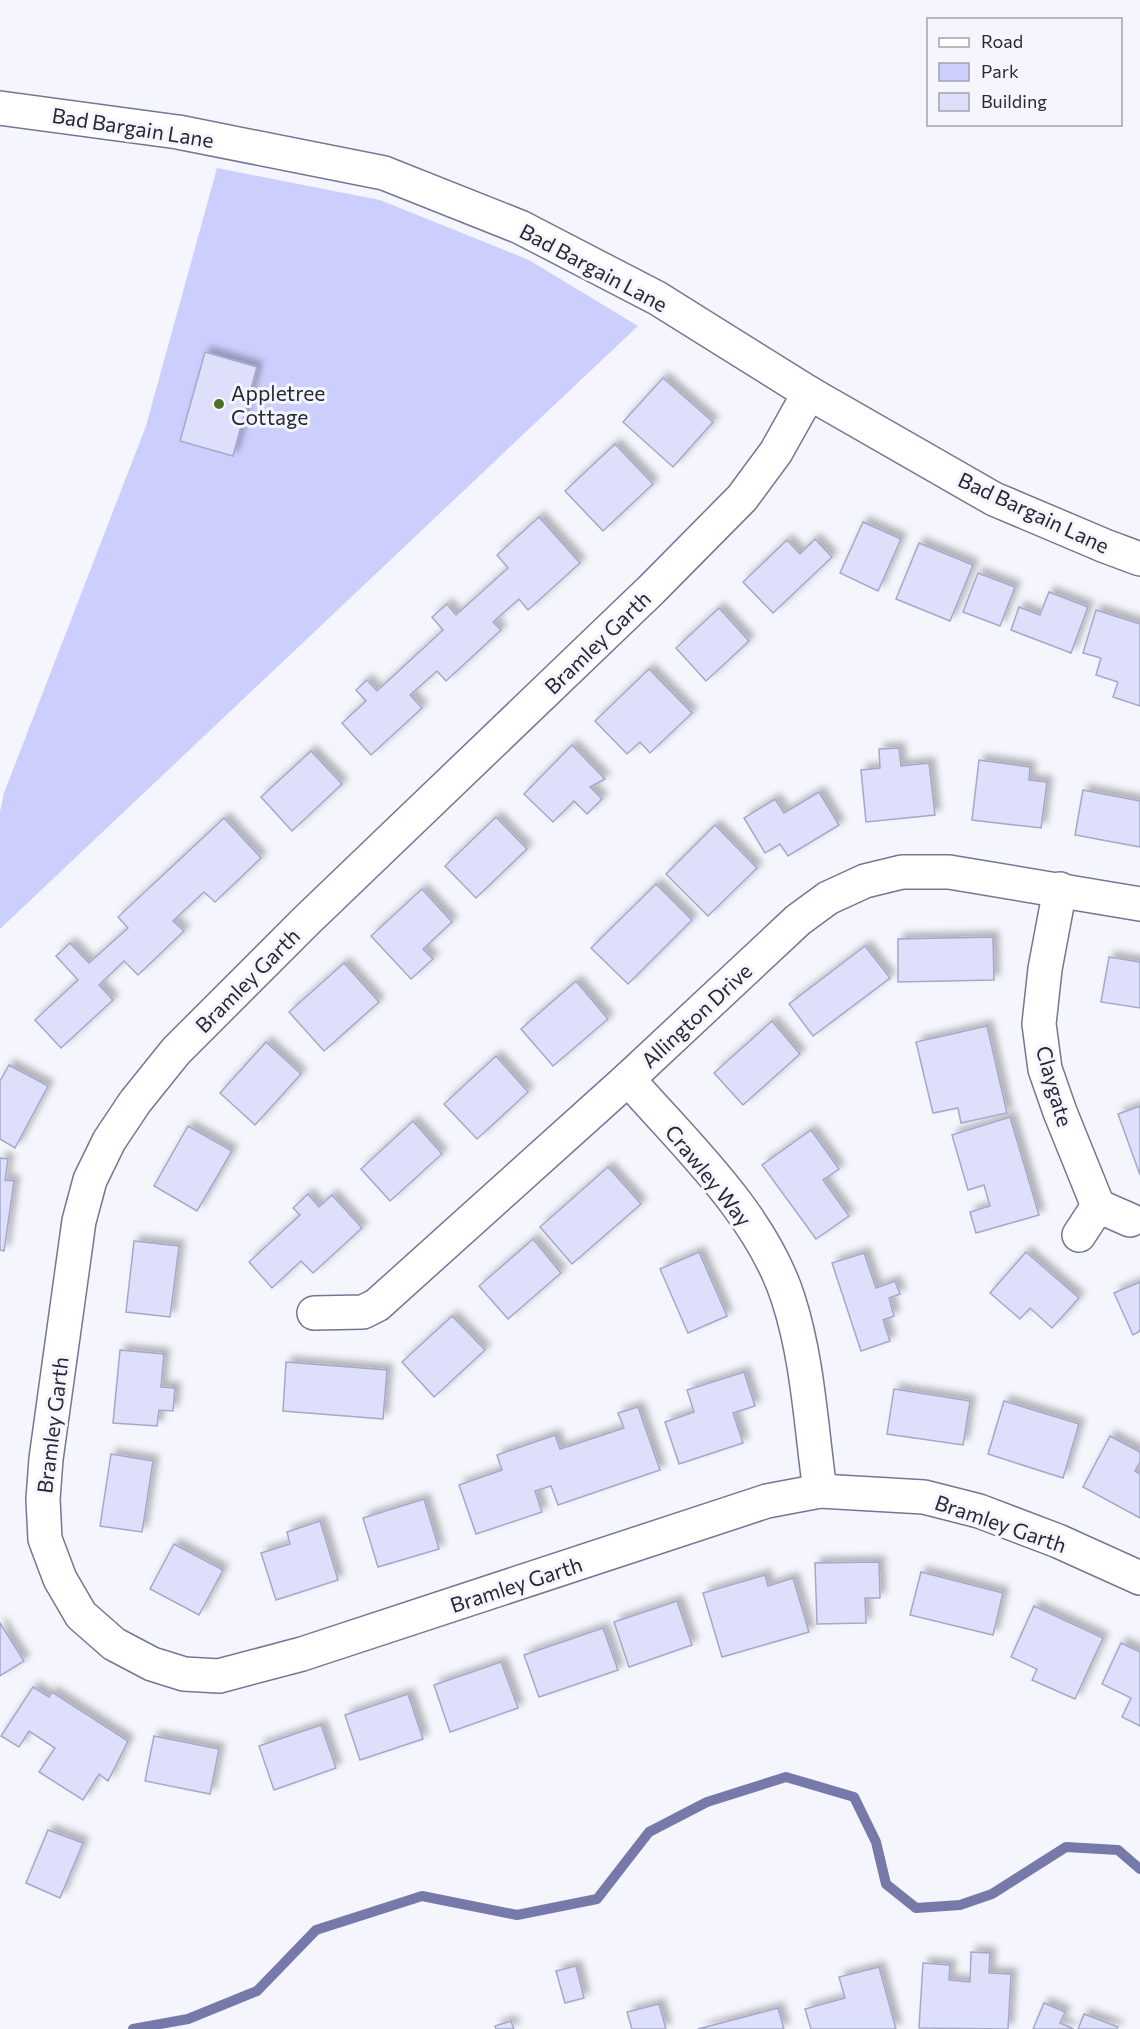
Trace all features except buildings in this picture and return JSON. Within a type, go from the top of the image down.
[{"type":"street","name":"Bad Bargain Lane","points":[[0,108],[178,132],[384,173],[520,227],[657,298],[808,393],[994,499],[1105,546],[1140,558]]},
{"type":"street","name":"Bramley Garth","points":[[808,393],[776,452],[742,498],[651,590],[176,1051],[135,1102],[109,1141],[90,1180],[79,1221],[43,1499],[45,1539],[60,1579],[81,1615],[114,1644],[152,1664],[184,1674],[219,1676],[302,1654],[767,1501],[820,1491],[924,1497],[979,1511],[1058,1541],[1140,1578]]},
{"type":"street","name":"Allington Drive","points":[[314,1313],[363,1312],[377,1305],[798,920],[828,898],[865,881],[902,872],[949,872],[1140,904]]},
{"type":"street","name":"Claygate","points":[[1060,890],[1045,969],[1039,1024],[1046,1069],[1060,1112],[1098,1206]]},
{"type":"street","name":"Crawley Way","points":[[627,1078],[737,1203],[767,1249],[787,1295],[798,1331],[820,1491]]},
{"type":"street","points":[[1079,1235],[1098,1206],[1130,1220]]},
{"type":"green space","points":[[217,168],[380,200],[529,260],[638,326],[0,929],[0,812],[4,793],[146,426]]},
{"type":"waterway","points":[[133,2029],[188,2019],[257,1991],[316,1930],[422,1896],[517,1915],[597,1899],[649,1832],[707,1802],[786,1777],[854,1797],[876,1842],[886,1884],[916,1908],[960,1905],[992,1894],[1066,1847],[1118,1850],[1140,1869]]},
{"type":"place","name":"Appletree Cottage","points":[[219,404]]}]
